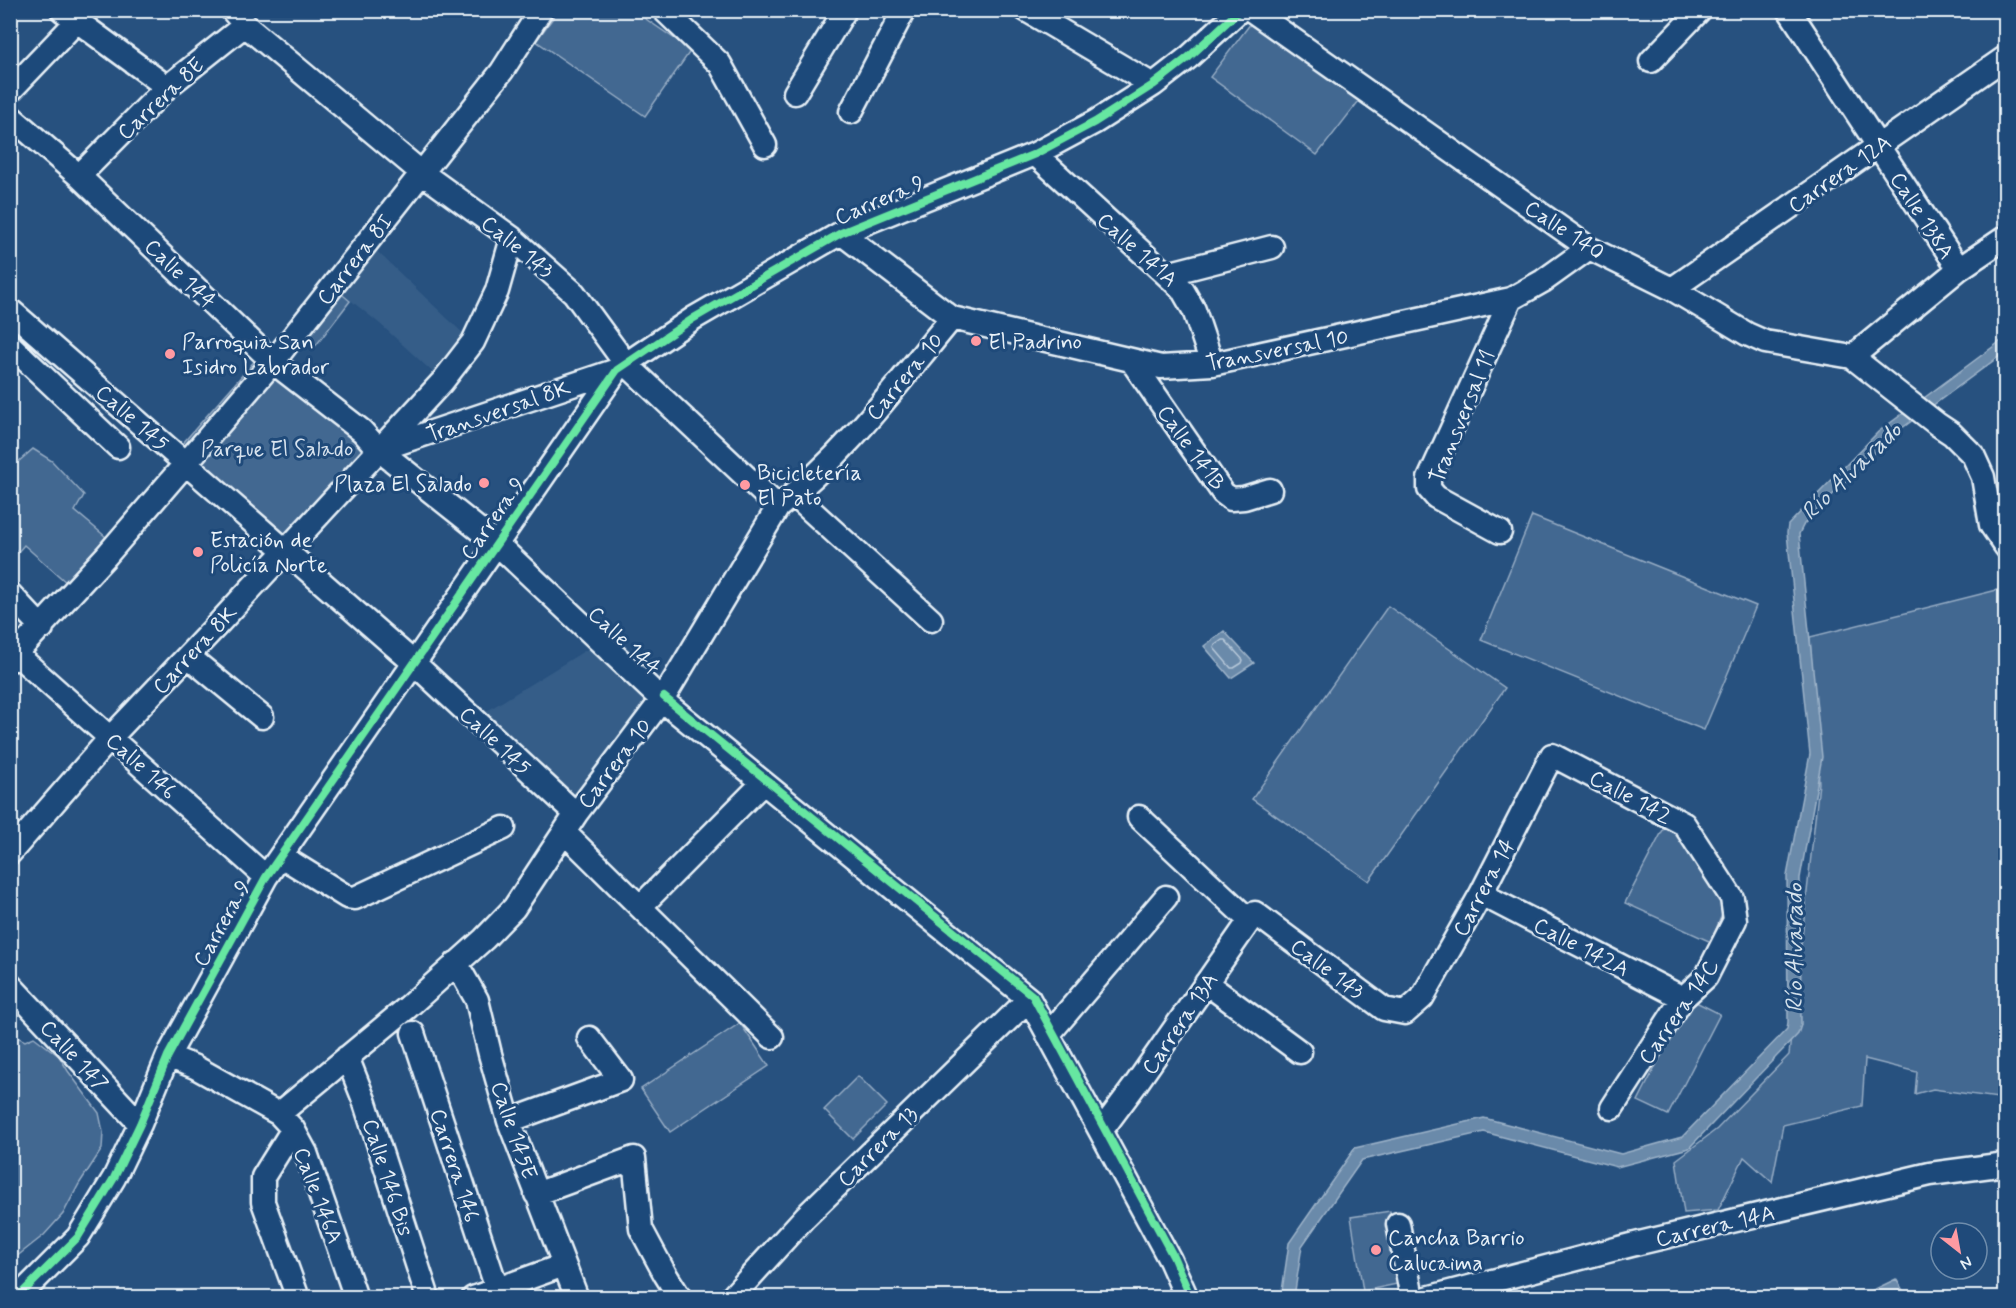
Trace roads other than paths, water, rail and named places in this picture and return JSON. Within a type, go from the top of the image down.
[{"type":"street","name":"Carrera 8I","points":[[13,657],[42,628],[273,362],[502,71],[541,10]]},
{"type":"street","points":[[664,10],[720,64],[765,145]]},
{"type":"street","points":[[795,93],[845,10]]},
{"type":"street","points":[[851,112],[904,10]]},
{"type":"street","points":[[1026,10],[1153,85]]},
{"type":"street","name":"Carrera 9","points":[[17,1298],[78,1237],[114,1178],[140,1124],[168,1056],[266,877],[621,367],[694,318],[841,233],[1035,153],[1095,122],[1153,85],[1189,57],[1240,10]]},
{"type":"street","name":"Calle 140","points":[[1251,10],[1589,248],[1672,289],[1747,334],[1765,342],[1852,357],[1952,434],[1973,455],[1983,477],[1991,525],[2006,547]]},
{"type":"street","points":[[1651,61],[1700,10]]},
{"type":"street","name":"Calle 138A","points":[[1801,15],[1877,146],[1959,269]]},
{"type":"street","points":[[10,91],[69,16],[167,87]]},
{"type":"street","name":"Calle 143","points":[[238,18],[422,173],[512,238],[574,293],[621,367],[931,620]]},
{"type":"street","name":"Carrera 8E","points":[[80,176],[238,18]]},
{"type":"street","name":"Carrera 12A","points":[[1672,289],[2006,57]]},
{"type":"street","name":"Calle 144","points":[[10,116],[80,176],[273,362],[362,430],[380,450],[497,544],[662,700],[1029,999],[1170,1260],[1187,1298]]},
{"type":"street","name":"Calle 141A","points":[[1035,153],[1182,290],[1194,310],[1212,364]]},
{"type":"street","points":[[841,233],[952,318]]},
{"type":"street","points":[[1852,357],[1959,269],[2006,237]]},
{"type":"street","name":"Carrera 8K","points":[[10,853],[111,737],[442,382],[473,342],[496,291],[512,238]]},
{"type":"street","points":[[1167,274],[1272,247]]},
{"type":"street","name":"Transversal 10","points":[[952,318],[1161,367],[1212,364],[1511,299],[1589,248]]},
{"type":"street","name":"Transversal 11","points":[[1500,532],[1436,497],[1429,489],[1430,479],[1511,299]]},
{"type":"street","name":"Calle 145","points":[[10,310],[414,663],[570,824],[640,907],[772,1037]]},
{"type":"street","name":"Carrera 10","points":[[298,1298],[263,1202],[263,1177],[286,1121],[347,1057],[408,1007],[484,939],[514,908],[570,824],[662,700],[786,501],[842,450],[952,318]]},
{"type":"street","points":[[10,345],[118,447]]},
{"type":"street","name":"Calle 141B","points":[[1131,360],[1223,493],[1231,499],[1244,498],[1270,490]]},
{"type":"street","name":"Transversal 8K","points":[[380,450],[621,367]]},
{"type":"street","points":[[10,594],[42,628]]},
{"type":"street","points":[[188,656],[262,717]]},
{"type":"street","name":"Calle 146","points":[[13,657],[111,737],[266,877]]},
{"type":"street","name":"Carrera 14","points":[[1405,1013],[1422,998],[1481,894],[1552,755]]},
{"type":"street","name":"Calle 142","points":[[1552,755],[1684,824],[1732,898],[1735,910]]},
{"type":"street","points":[[640,907],[763,783]]},
{"type":"street","name":"Calle 143","points":[[1139,817],[1252,917],[1384,1009],[1405,1013]]},
{"type":"street","points":[[280,856],[347,897],[355,898],[504,828]]},
{"type":"street","name":"Calle 142A","points":[[1481,894],[1683,998]]},
{"type":"street","points":[[1048,1035],[1166,897]]},
{"type":"street","name":"Carrera 14C","points":[[1612,1108],[1683,998],[1707,977],[1735,920],[1735,910]]},
{"type":"street","name":"Carrera 13A","points":[[1101,1131],[1252,917]]},
{"type":"street","name":"Calle 145E","points":[[456,963],[477,1000],[509,1121],[577,1298]]},
{"type":"street","points":[[1206,983],[1300,1052]]},
{"type":"street","name":"Calle 147","points":[[10,985],[140,1124]]},
{"type":"street","name":"Carrera 13","points":[[731,1298],[805,1217],[1029,999]]},
{"type":"street","name":"Carrera 146","points":[[413,1033],[498,1294]]},
{"type":"street","points":[[509,1121],[621,1080],[589,1038]]},
{"type":"street","points":[[168,1056],[195,1067],[286,1121]]},
{"type":"street","name":"Calle 146 Bis","points":[[347,1057],[364,1100],[428,1298]]},
{"type":"street","name":"Calle 146A","points":[[286,1121],[306,1153],[356,1298]]},
{"type":"street","points":[[536,1194],[634,1158],[641,1228],[664,1274],[680,1298]]},
{"type":"street","name":"Carrera 14A","points":[[1427,1298],[1631,1245],[1930,1174],[2006,1164]]},
{"type":"street","points":[[1398,1224],[1412,1298]]},
{"type":"street","points":[[473,1298],[498,1294],[564,1265]]},
{"type":"water","name":"Río Alvarado","points":[[2005,338],[2005,352],[1886,440],[1804,524],[1799,534],[1822,757],[1800,878],[1801,1025],[1798,1034],[1689,1148],[1617,1167],[1484,1132],[1362,1160],[1302,1246],[1294,1297],[1281,1298],[1289,1243],[1355,1148],[1484,1118],[1621,1154],[1682,1137],[1787,1029],[1787,876],[1810,754],[1788,525],[1878,432]]},
{"type":"water","points":[[1224,631],[1254,663],[1231,678],[1204,646]]},
{"type":"water","points":[[1896,1279],[1907,1297],[1859,1297]]},
{"type":"place","name":"El Padrino","points":[[976,341]]},
{"type":"place","name":"Parroquia San Isidro Labrador","points":[[170,354]]},
{"type":"place","name":"Plaza El Salado","points":[[484,483]]},
{"type":"place","name":"Bicicletería El Pato","points":[[745,485]]},
{"type":"place","name":"Estación de Policía Norte","points":[[198,552]]},
{"type":"place","name":"Cancha Barrio Calucaima","points":[[1376,1250]]},
{"type":"park label","name":"Parque El Salado","points":[[277,448]]}]
